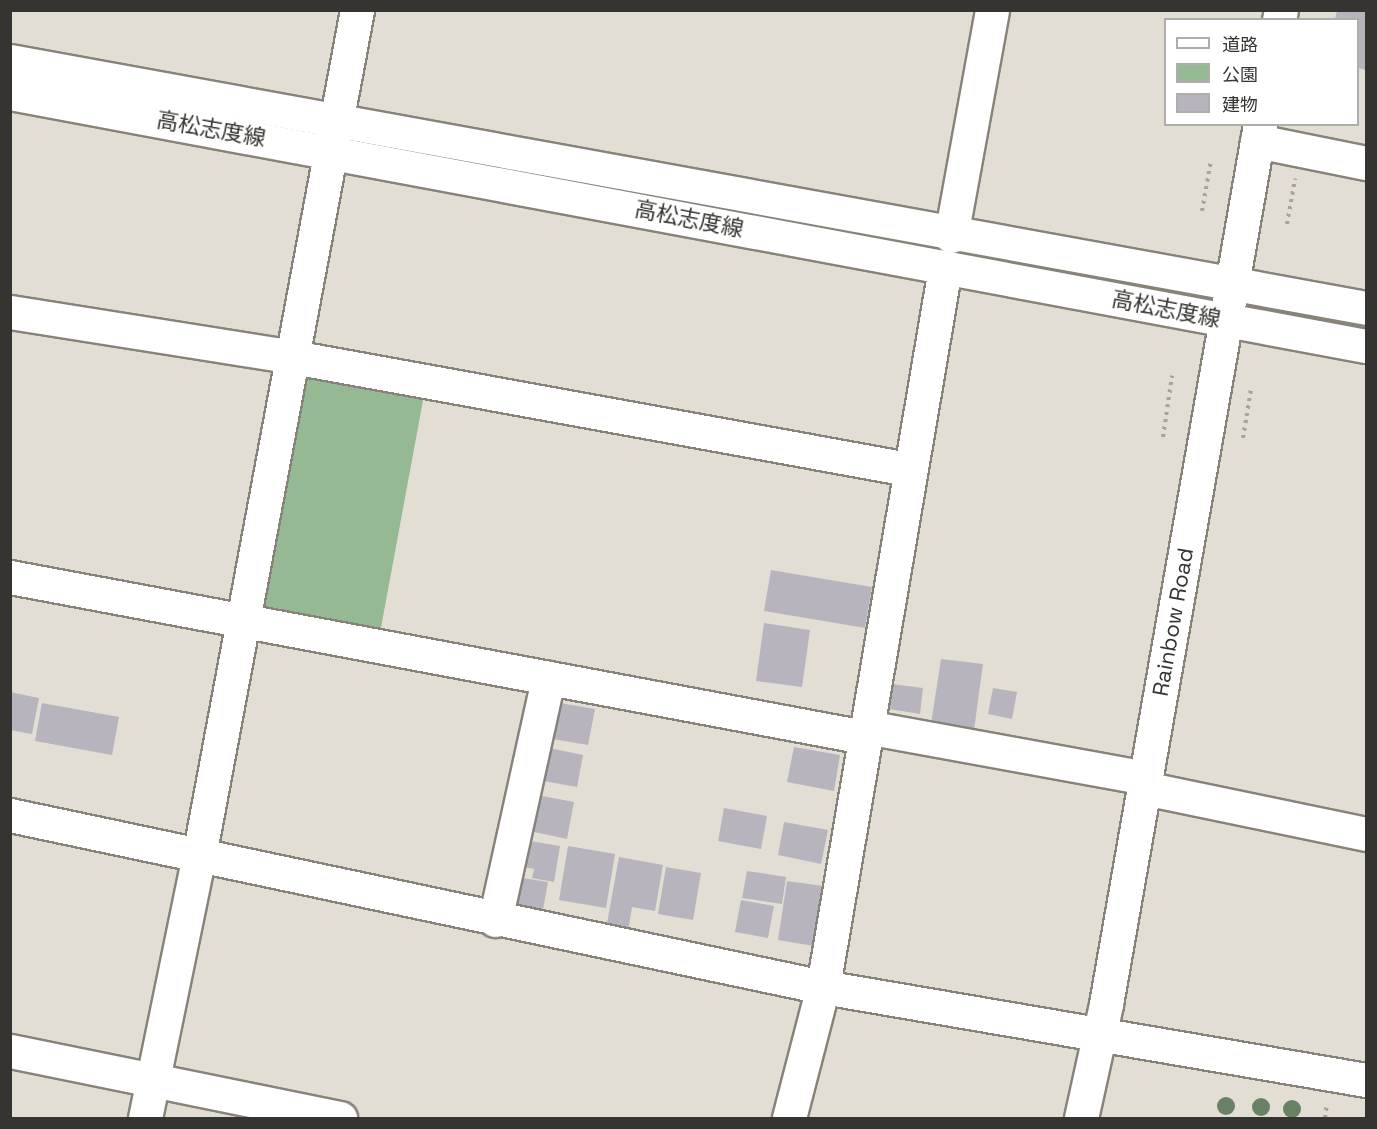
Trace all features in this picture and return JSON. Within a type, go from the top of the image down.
[{"type":"street","points":[[145,1119],[199,856],[357,10]]},
{"type":"street","points":[[951,236],[992,10]]},
{"type":"street","name":"高松志度線","points":[[10,61],[337,119],[951,236],[1233,281],[1366,308]]},
{"type":"street","name":"高松志度線","points":[[10,93],[331,151],[1366,346]]},
{"type":"street","points":[[1259,133],[1366,163]]},
{"type":"street","name":"Rainbow Road","points":[[1081,1119],[1099,1037],[1145,783],[1259,133]]},
{"type":"street","points":[[789,1119],[823,987],[908,469],[945,268]]},
{"type":"street","points":[[10,312],[293,357],[908,469]]},
{"type":"street","points":[[10,577],[548,678],[1145,783],[1366,834]]},
{"type":"street","points":[[495,920],[548,678]]},
{"type":"street","points":[[10,815],[495,920],[823,987],[1099,1037],[1366,1080]]},
{"type":"street","points":[[10,1051],[152,1078],[340,1119]]},
{"type":"path","points":[[1202,211],[1211,160]]},
{"type":"path","points":[[1287,224],[1297,171]]},
{"type":"path","points":[[1163,437],[1172,376]]},
{"type":"path","points":[[1242,438],[1251,389]]},
{"type":"green space","points":[[306,373],[424,395],[380,633],[261,611]]},
{"type":"building","points":[[1337,10],[1366,10],[1366,70],[1359,68],[1359,18],[1335,18]]},
{"type":"building","points":[[771,570],[872,587],[865,628],[764,611]]},
{"type":"building","points":[[764,623],[810,630],[802,687],[756,681]]},
{"type":"building","points":[[941,659],[983,664],[974,730],[931,724]]},
{"type":"building","points":[[892,684],[923,688],[920,714],[889,709]]},
{"type":"building","points":[[993,688],[1017,692],[1012,719],[988,714]]},
{"type":"building","points":[[10,692],[39,698],[32,734],[10,730]]},
{"type":"building","points":[[554,702],[595,709],[588,745],[547,738]]},
{"type":"building","points":[[42,703],[119,717],[112,755],[35,741]]},
{"type":"building","points":[[544,747],[583,755],[577,787],[538,780]]},
{"type":"building","points":[[794,747],[840,755],[834,791],[787,782]]},
{"type":"building","points":[[532,794],[574,802],[567,839],[525,830]]},
{"type":"building","points":[[724,808],[767,816],[761,849],[718,841]]},
{"type":"building","points":[[784,822],[828,830],[821,864],[778,855]]},
{"type":"building","points":[[518,839],[560,846],[554,882],[532,878],[534,869],[514,865]]},
{"type":"building","points":[[568,846],[615,854],[606,908],[559,900]]},
{"type":"building","points":[[619,857],[663,865],[655,911],[632,907],[628,932],[606,929]]},
{"type":"building","points":[[666,867],[701,873],[693,920],[658,914]]},
{"type":"building","points":[[747,871],[786,877],[782,904],[742,898]]},
{"type":"building","points":[[511,876],[548,882],[542,915],[506,909]]},
{"type":"building","points":[[787,881],[823,886],[814,946],[778,940]]},
{"type":"building","points":[[741,900],[774,906],[768,938],[735,932]]}]
